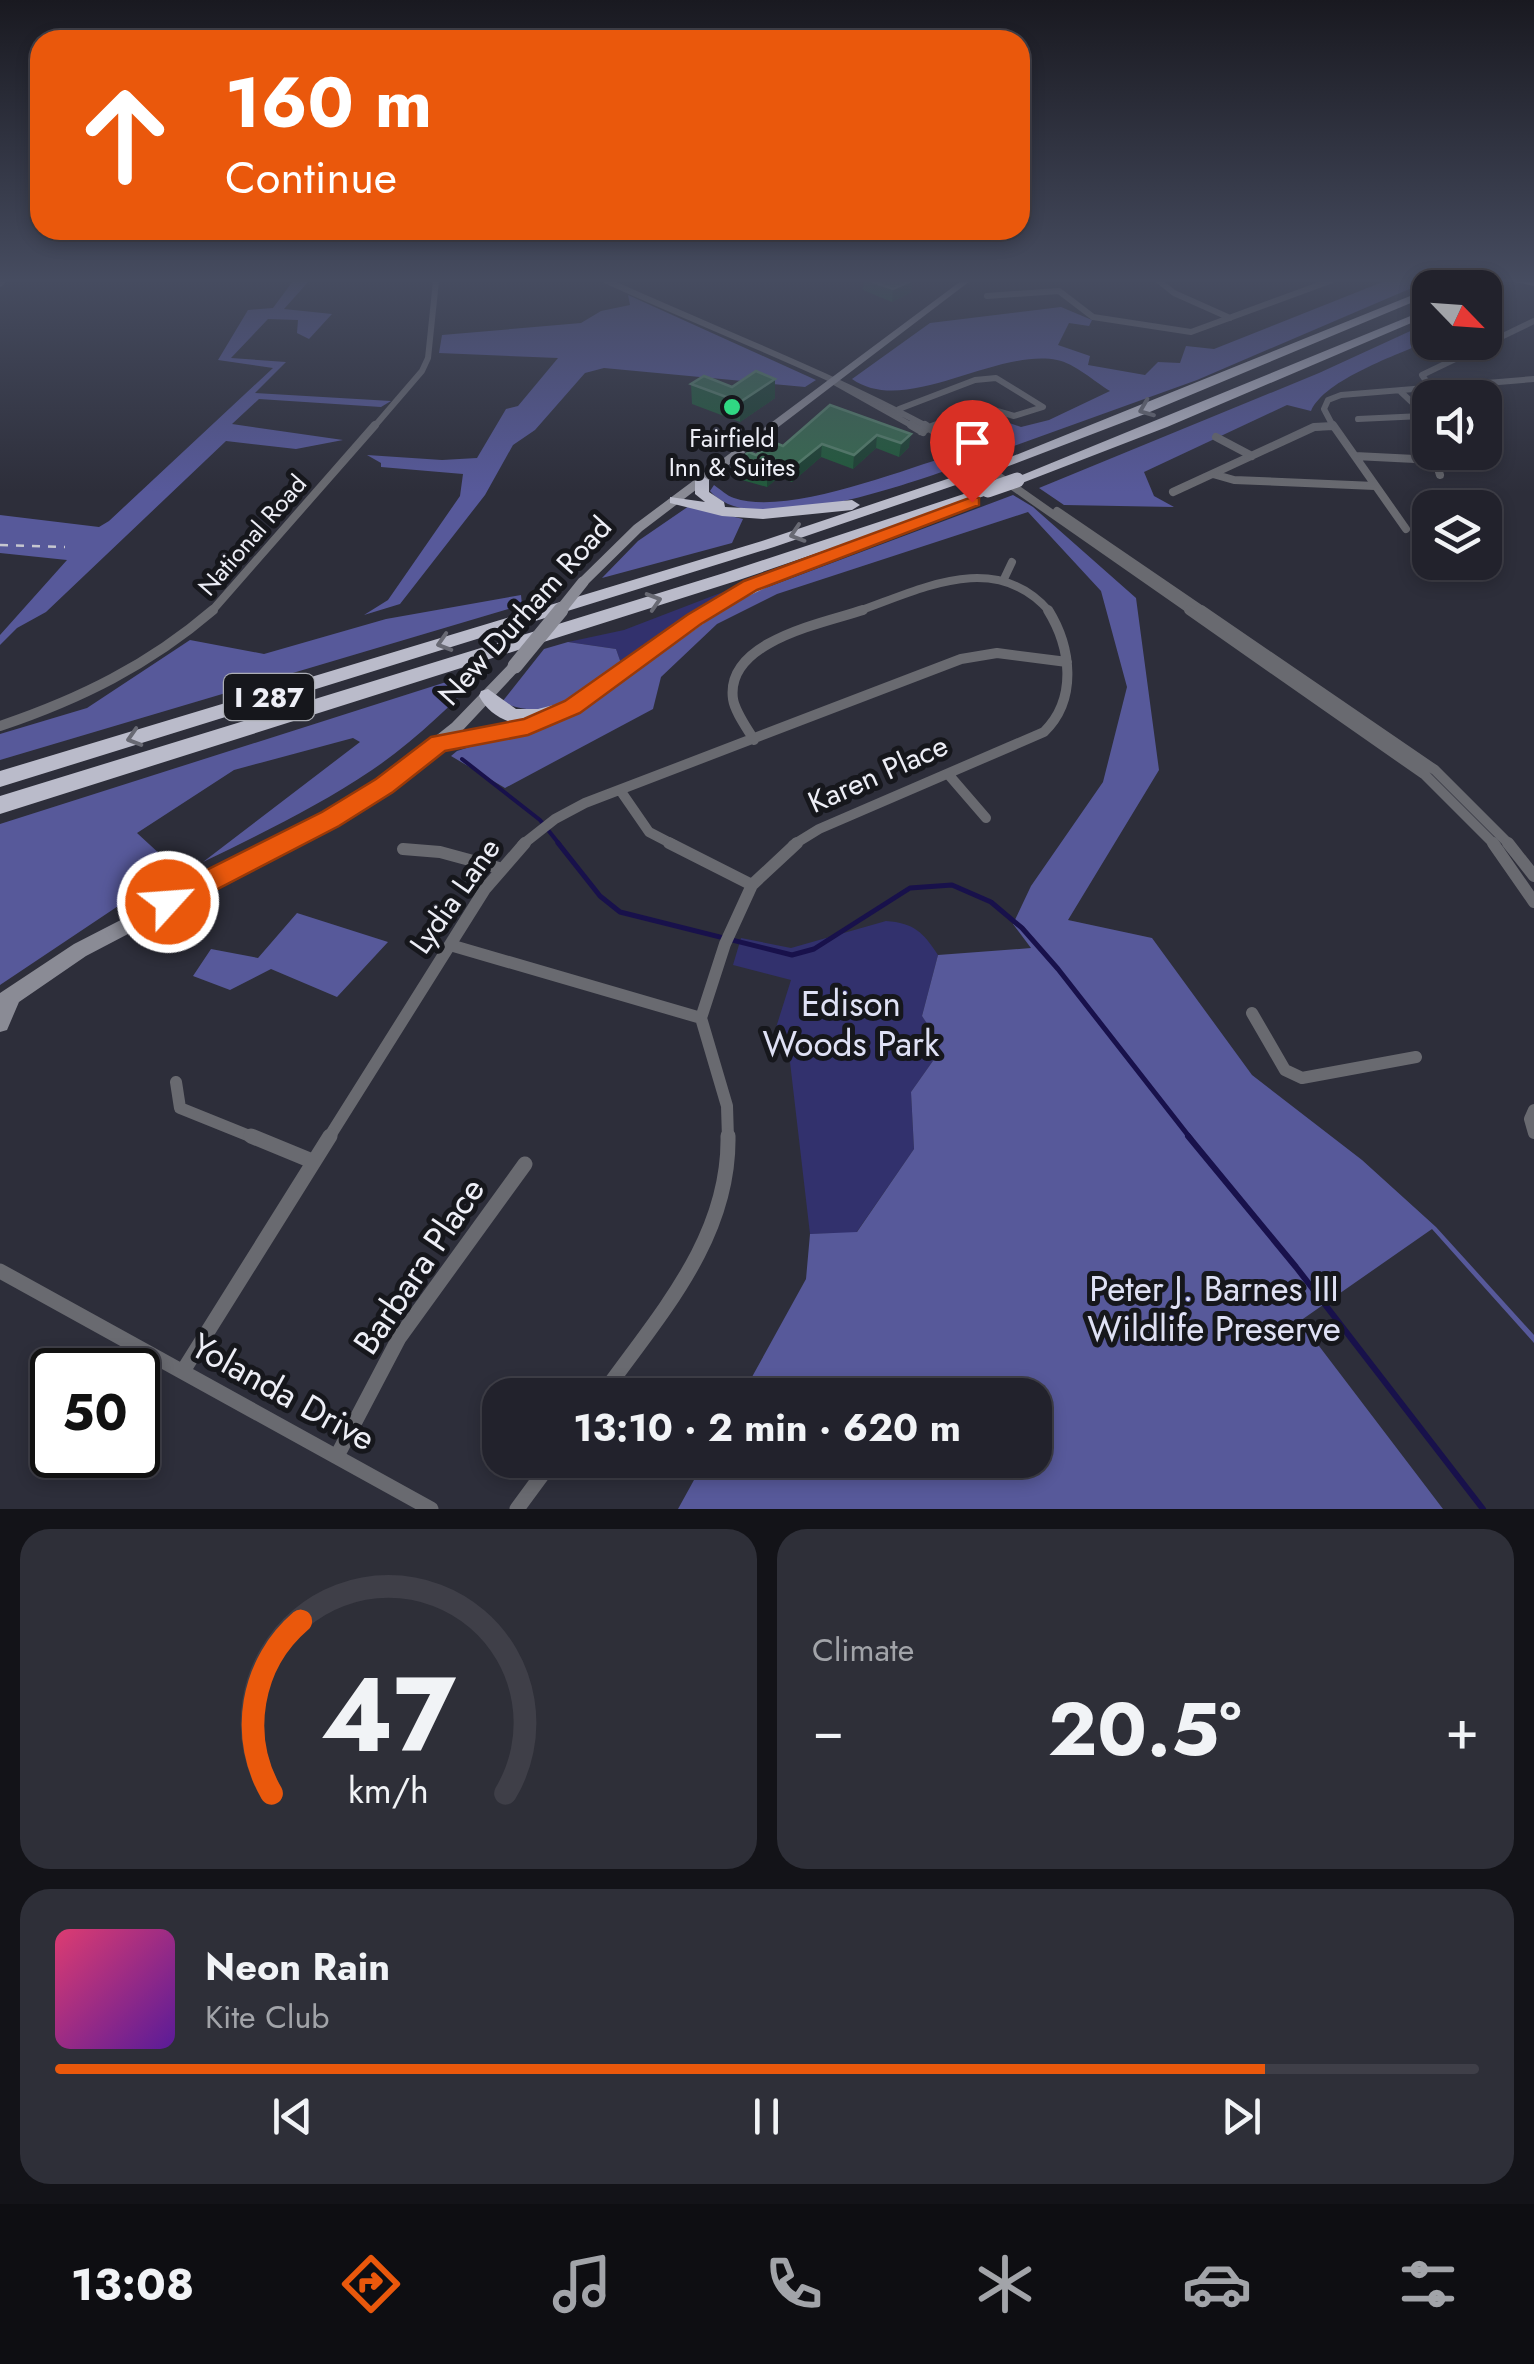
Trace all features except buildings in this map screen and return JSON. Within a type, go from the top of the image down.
[{"type":"highway","name":"I 287","points":[[0,778],[680,571],[922,492],[1140,412],[1285,351]]},
{"type":"highway","name":"I 287","points":[[0,805],[693,588],[1018,480],[1336,351]]},
{"type":"highway","points":[[702,480],[702,494],[707,499],[740,512]]},
{"type":"highway","points":[[675,500],[740,512],[813,512],[922,492]]},
{"type":"highway","points":[[439,743],[528,726],[552,715],[602,689],[694,620],[751,586],[972,502],[981,492]]},
{"type":"highway","points":[[488,696],[499,710],[513,715],[552,715]]},
{"type":"main road","name":"New Durham Road","points":[[6,1000],[122,926],[344,810],[439,743],[488,696],[625,539],[873,351]]},
{"type":"main road","points":[[0,1023],[6,1000]]},
{"type":"street","name":"National Road","points":[[0,726],[83,698],[114,683],[189,632],[220,604],[422,371],[429,351]]},
{"type":"street","points":[[765,351],[834,382],[921,432],[956,447]]},
{"type":"street","points":[[1426,380],[1422,375],[1472,351]]},
{"type":"street","points":[[899,409],[975,380],[996,378],[1043,407],[1014,416],[987,408],[921,432]]},
{"type":"street","points":[[1502,383],[1534,380]]},
{"type":"street","points":[[834,382],[845,382],[930,428],[1430,773],[1487,834],[1534,902]]},
{"type":"street","points":[[1406,529],[1324,408],[1328,400],[1341,395],[1412,390]]},
{"type":"street","points":[[1400,392],[1412,405]]},
{"type":"street","points":[[1358,419],[1412,416]]},
{"type":"street","points":[[1173,492],[1314,427],[1334,426]]},
{"type":"street","points":[[1216,437],[1252,456]]},
{"type":"street","points":[[1355,456],[1412,456]]},
{"type":"street","points":[[1438,470],[1440,475]]},
{"type":"street","points":[[1214,474],[1234,480],[1375,486]]},
{"type":"street","points":[[1051,509],[1067,514],[1430,773],[1498,830],[1534,876]]},
{"type":"street","points":[[1003,581],[1012,562]]},
{"type":"street","name":"Karen Place","points":[[701,1018],[725,944],[752,885],[803,837],[1052,725],[1065,705],[1064,636],[1052,612],[1025,590],[1003,581],[969,577],[940,581],[771,641],[756,650],[743,663],[733,686],[733,702],[754,740]]},
{"type":"street","name":"Lydia Lane","points":[[183,1371],[450,944],[499,868],[521,844],[551,821],[620,790],[978,655],[1067,662]]},
{"type":"street","points":[[948,774],[986,818]]},
{"type":"street","points":[[620,790],[649,832],[752,885]]},
{"type":"street","points":[[404,849],[440,852],[499,868]]},
{"type":"street","points":[[450,944],[701,1018],[727,1106],[728,1158],[718,1210],[696,1262],[614,1378]]},
{"type":"street","points":[[1252,1013],[1285,1070],[1302,1078],[1416,1057]]},
{"type":"street","points":[[176,1082],[180,1108],[312,1161]]},
{"type":"street","points":[[1534,1110],[1530,1119],[1534,1133]]},
{"type":"street","name":"Barbara Place","points":[[337,1456],[399,1338],[526,1164]]},
{"type":"street","name":"Yolanda Drive","points":[[0,1271],[431,1509]]},
{"type":"street","points":[[517,1509],[540,1478]]},
{"type":"green space","points":[[223,351],[237,351],[231,358],[286,362],[255,393],[391,401],[381,407],[259,399],[232,424],[343,440],[296,449],[226,441],[46,612],[17,628],[0,645],[0,635],[67,560],[0,553],[0,515],[99,527],[109,521],[273,368],[218,360]]},
{"type":"green space","points":[[753,351],[816,380],[805,387],[604,368],[585,373],[535,430],[513,445],[485,495],[400,604],[364,615],[388,600],[460,496],[463,474],[381,467],[381,463],[367,455],[477,458],[506,409],[518,406],[558,358],[439,353]]},
{"type":"green space","points":[[890,351],[1077,351],[1090,356],[1088,365],[1145,375],[1158,362],[1180,363],[1184,351],[1264,351],[1197,380],[983,457],[968,450],[961,425],[983,414],[1021,427],[1049,420],[1110,391],[1057,360],[1006,363],[924,387],[898,390],[874,389],[852,379]]},
{"type":"green space","points":[[1366,351],[1404,351],[1346,378],[1319,399],[1311,411],[1287,405],[1144,472],[1154,496],[1174,507],[1064,505],[1039,488]]},
{"type":"green space","points":[[952,455],[968,463],[874,493],[797,509],[761,511],[731,505],[710,491],[714,485],[734,498],[756,502],[812,497]]},
{"type":"green space","name":"Peter J. Barnes III Wildlife Preserve","points":[[1013,495],[1033,507],[1136,598],[1159,770],[1068,920],[1152,938],[1252,1075],[1362,1160],[1436,1227],[1534,1335],[1534,1343],[1432,1229],[1300,1321],[1443,1509],[678,1509],[695,1478],[1052,1478],[1052,1378],[751,1378],[806,1279],[810,1234],[857,1232],[914,1149],[911,1092],[935,1058],[932,1031],[922,1016],[938,955],[1031,948],[1013,924],[1031,886],[1103,782],[1127,687],[1101,591],[1028,512],[777,594],[717,624],[661,677],[653,709],[505,788],[451,756],[583,711],[698,622],[755,592]]},
{"type":"green space","points":[[689,506],[743,519],[732,543],[602,578],[638,541]]},
{"type":"green space","points":[[723,592],[725,595],[623,669],[616,649],[568,642],[624,630]]},
{"type":"green space","points":[[521,595],[522,605],[0,760],[0,734],[87,708],[190,640],[264,654],[386,619]]},
{"type":"green space","points":[[568,642],[616,649],[623,669],[580,696],[551,708],[519,708],[502,702],[544,649]]},
{"type":"green space","points":[[487,669],[418,735],[372,770],[310,808],[203,862],[360,742],[353,738],[234,770],[137,833],[175,868],[0,985],[0,824]]},
{"type":"green space","points":[[297,913],[388,942],[337,997],[271,969],[230,990],[193,976],[211,949],[258,958]]},
{"type":"green space","name":"Edison Woods Park","points":[[886,921],[917,930],[938,955],[922,1016],[932,1030],[935,1058],[911,1092],[914,1149],[856,1233],[810,1234],[790,1062],[774,1034],[791,980],[733,965],[741,938],[791,948]]},
{"type":"waterway","points":[[462,759],[540,820],[560,845]]},
{"type":"waterway","points":[[558,843],[600,896],[620,912],[792,955],[814,949],[910,888],[952,885],[991,902],[1022,928],[1058,969],[1191,1139]]},
{"type":"waterway","points":[[1188,1136],[1296,1267],[1483,1509]]},
{"type":"railway","points":[[0,545],[65,547]]},
{"type":"place","name":"Fairfield Inn & Suites","points":[[732,407]]},
{"type":"route","points":[[168,902],[330,819],[439,743],[528,726],[572,707],[694,620],[751,586],[972,502]]}]
